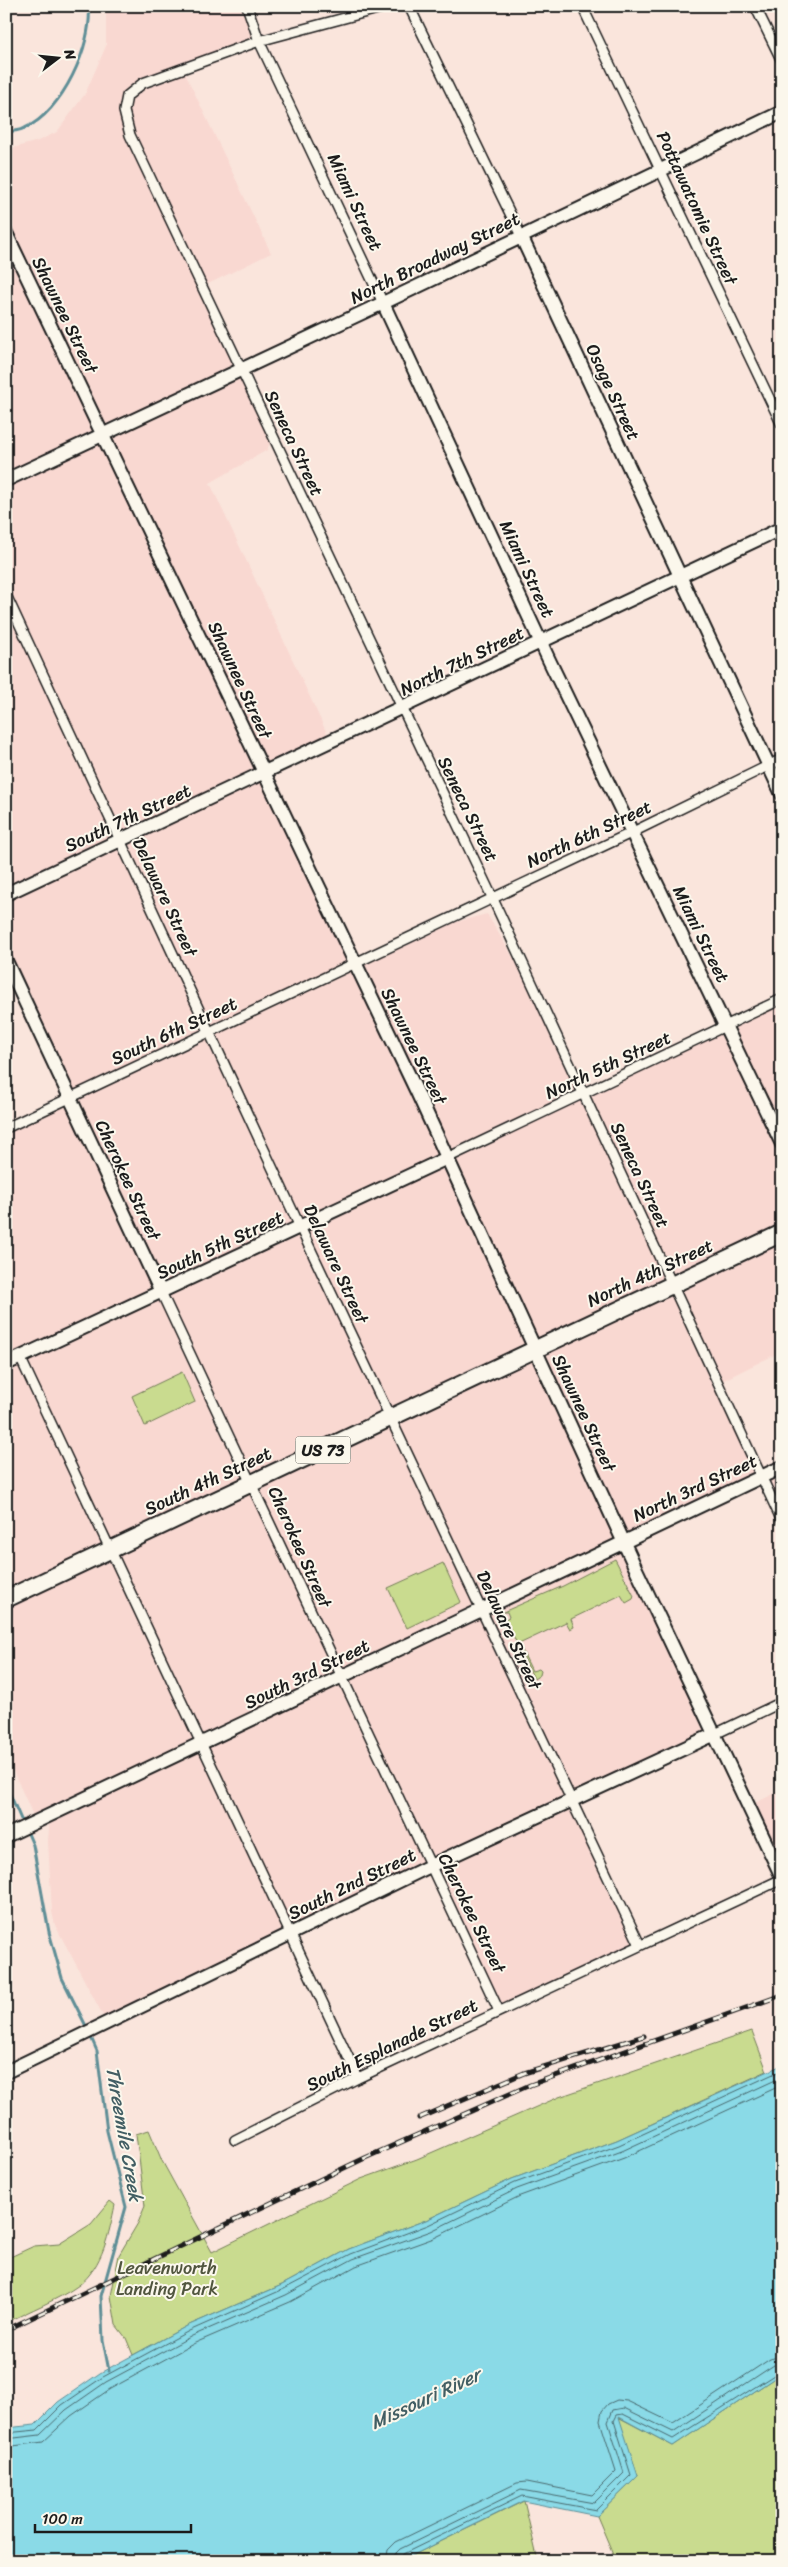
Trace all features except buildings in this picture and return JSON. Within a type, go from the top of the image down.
[{"type":"highway","name":"North 4th Street","points":[[536,1349],[782,1233]]},
{"type":"highway","name":"South 4th Street","points":[[6,1600],[536,1349]]},
{"type":"street","name":"Miami Street","points":[[247,6],[259,41],[541,642],[782,1144]]},
{"type":"street","points":[[259,41],[389,6]]},
{"type":"street","name":"Osage Street","points":[[409,6],[521,236],[782,794]]},
{"type":"street","name":"Pottawatomie Street","points":[[582,6],[782,425]]},
{"type":"street","points":[[755,6],[782,61]]},
{"type":"street","name":"Seneca Street","points":[[259,41],[143,83],[128,96],[124,112],[130,135],[492,897],[782,1521]]},
{"type":"street","name":"North Broadway Street","points":[[6,480],[242,370],[782,112]]},
{"type":"street","name":"Shawnee Street","points":[[6,233],[104,434],[448,1158],[623,1541],[782,1878]]},
{"type":"street","name":"North 7th Street","points":[[265,774],[782,528]]},
{"type":"street","name":"Delaware Street","points":[[6,596],[300,1227],[640,1945]]},
{"type":"street","name":"North 6th Street","points":[[355,964],[782,759]]},
{"type":"street","name":"South 7th Street","points":[[6,894],[265,774]]},
{"type":"street","name":"Cherokee Street","points":[[6,961],[252,1483],[340,1678],[500,2011]]},
{"type":"street","name":"South 6th Street","points":[[6,1128],[355,964]]},
{"type":"street","name":"North 5th Street","points":[[448,1158],[782,999]]},
{"type":"street","name":"South 5th Street","points":[[6,1364],[448,1158]]},
{"type":"street","points":[[20,1357],[358,2078]]},
{"type":"street","name":"North 3rd Street","points":[[623,1541],[782,1467]]},
{"type":"street","name":"South 3rd Street","points":[[6,1836],[340,1678],[623,1541]]},
{"type":"street","points":[[715,1734],[782,1702]]},
{"type":"street","name":"South 2nd Street","points":[[6,2072],[430,1866],[715,1734]]},
{"type":"street","name":"South Esplanade Street","points":[[235,2140],[358,2078],[782,1878]]},
{"type":"shaded area","points":[[106,6],[247,6],[259,41],[183,69],[271,253],[202,287],[273,435],[267,450],[210,483],[331,742],[266,774],[355,963],[422,931],[487,914],[538,999],[584,1095],[782,999],[782,1351],[718,1383],[761,1477],[782,1467],[782,1521],[761,1478],[623,1541],[715,1734],[572,1801],[640,1945],[499,2011],[430,1866],[107,2023],[55,1925],[52,1912],[48,1841],[50,1816],[36,1822],[6,1755],[6,1129],[70,1099],[6,962],[6,150],[38,141],[57,132],[85,94],[106,46]]},
{"type":"shaded area","points":[[782,1790],[782,1877],[749,1806]]},
{"type":"green space","points":[[182,1372],[195,1402],[145,1426],[132,1396]]},
{"type":"green space","points":[[615,1559],[634,1596],[633,1599],[626,1603],[621,1595],[571,1619],[574,1627],[570,1629],[566,1622],[519,1644],[532,1671],[539,1669],[541,1671],[540,1675],[534,1679],[505,1619],[509,1617],[507,1612],[503,1612],[563,1586]]},
{"type":"green space","points":[[443,1563],[461,1602],[407,1628],[388,1588]]},
{"type":"green space","name":"Leavenworth Landing Park","points":[[752,2031],[767,2071],[617,2140],[512,2179],[426,2220],[349,2249],[282,2285],[187,2326],[133,2355],[126,2338],[116,2325],[111,2296],[119,2255],[138,2223],[145,2206],[136,2134],[149,2130],[162,2161],[212,2252],[361,2179],[417,2159],[559,2097]]},
{"type":"green space","points":[[110,2201],[115,2205],[104,2248],[87,2277],[79,2285],[63,2295],[6,2323],[6,2259],[34,2246],[59,2244],[91,2224]]},
{"type":"green space","points":[[782,2373],[782,2561],[616,2561],[597,2516],[638,2476],[618,2417],[673,2446]]},
{"type":"green space","points":[[524,2501],[538,2561],[401,2561]]},
{"type":"water","name":"Missouri River","points":[[782,2065],[782,2373],[673,2446],[619,2417],[638,2476],[597,2516],[523,2501],[401,2561],[6,2561],[6,2428],[35,2425],[58,2402],[100,2373],[187,2326],[282,2285],[349,2249],[426,2220],[512,2179],[617,2140]]},
{"type":"waterway","name":"Threemile Creek","points":[[6,132],[23,129],[39,120],[63,93],[80,58],[86,39],[89,6]]},
{"type":"waterway","name":"Threemile Creek","points":[[6,1785],[23,1824]]},
{"type":"waterway","name":"Threemile Creek","points":[[26,1829],[33,1845],[49,1932],[62,1978],[88,2030]]},
{"type":"waterway","name":"Threemile Creek","points":[[90,2035],[97,2051],[107,2131],[126,2207],[101,2296],[103,2340],[109,2371]]},
{"type":"railway","points":[[6,2330],[365,2158],[530,2085],[782,1995]]},
{"type":"railway","points":[[419,2118],[524,2073],[644,2036]]}]
